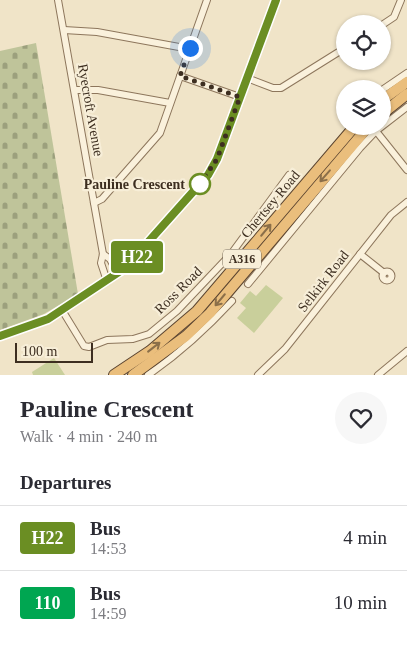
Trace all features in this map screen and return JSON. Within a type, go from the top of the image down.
[{"type":"highway","points":[[391,94],[407,82]]},
{"type":"highway","points":[[391,107],[407,94]]},
{"type":"highway","name":"Chertsey Road","points":[[114,375],[150,351],[197,311],[347,135]]},
{"type":"highway","name":"Chertsey Road","points":[[134,375],[186,336],[210,313],[368,135]]},
{"type":"street","name":"Ryecroft Avenue","points":[[58,0],[103,254],[101,263],[107,281]]},
{"type":"street","points":[[94,203],[102,200],[160,133],[207,0]]},
{"type":"street","points":[[0,336],[40,322],[118,274],[135,259],[208,175],[217,159],[276,0]]},
{"type":"street","points":[[391,19],[399,10],[401,0]]},
{"type":"street","points":[[64,30],[97,32],[190,48]]},
{"type":"street","points":[[246,78],[273,88],[281,88],[336,54]]},
{"type":"street","points":[[391,84],[407,73]]},
{"type":"street","points":[[180,76],[240,97]]},
{"type":"street","points":[[75,90],[98,90],[170,104]]},
{"type":"street","name":"Chertsey Road","points":[[391,117],[407,107]]},
{"type":"street","name":"Chertsey Road","points":[[248,284],[369,135]]},
{"type":"street","points":[[378,135],[407,170]]},
{"type":"street","name":"Ross Road","points":[[62,310],[84,346],[89,348],[107,340],[133,339],[150,334],[177,311],[231,254],[289,175]]},
{"type":"street","name":"Selkirk Road","points":[[258,375],[285,349],[391,215],[407,202]]},
{"type":"street","name":"Ryecroft Avenue","points":[[103,254],[110,258],[118,274]]},
{"type":"street","points":[[360,254],[384,273]]},
{"type":"street","points":[[148,375],[195,339],[232,301]]},
{"type":"street","points":[[378,375],[407,350]]},
{"type":"green space","points":[[36,43],[78,294],[44,314],[0,330],[0,51]]},
{"type":"green space","points":[[266,285],[283,298],[254,333],[237,318],[246,308],[240,303],[250,291],[256,296]]},
{"type":"green space","points":[[54,358],[65,375],[33,375],[32,372]]},
{"type":"bus line","name":"H22","points":[[0,336],[48,319],[125,268],[208,175],[217,159],[276,0]]},
{"type":"place","name":"Pauline Crescent","points":[[200,184]]},
{"type":"route","points":[[190,48],[180,76],[240,97],[213,168],[200,184]]}]
